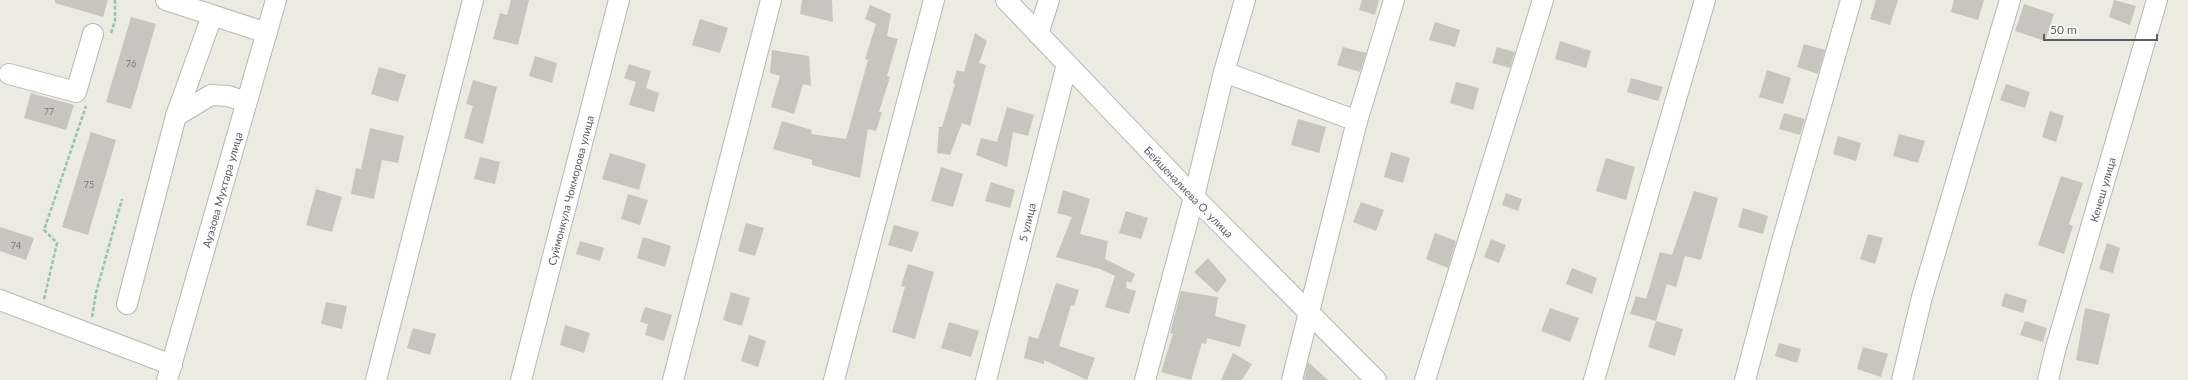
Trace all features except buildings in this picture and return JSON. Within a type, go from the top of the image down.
[{"type":"street","points":[[166,0],[212,16],[267,32]]},
{"type":"street","name":"Ауэзова Мухтара улица","points":[[169,373],[276,0]]},
{"type":"street","points":[[376,380],[472,0]]},
{"type":"street","name":"Суймонкула Чокморова улица","points":[[520,380],[619,0]]},
{"type":"street","points":[[673,380],[771,0]]},
{"type":"street","points":[[834,380],[934,0]]},
{"type":"street","name":"Бейшеналиева О. улица","points":[[1006,0],[1194,197],[1376,380]]},
{"type":"street","points":[[1038,34],[1049,0]]},
{"type":"street","points":[[1145,380],[1194,197],[1224,72],[1246,0]]},
{"type":"street","points":[[1292,380],[1357,121],[1394,0]]},
{"type":"street","points":[[1425,380],[1543,0]]},
{"type":"street","points":[[1594,380],[1705,0]]},
{"type":"street","points":[[1745,380],[1781,245],[1851,0]]},
{"type":"street","points":[[1902,380],[1922,297],[2010,0]]},
{"type":"street","name":"Кенеш улица","points":[[2048,380],[2055,351],[2157,0]]},
{"type":"street","points":[[127,304],[176,116],[212,16]]},
{"type":"street","points":[[9,74],[76,92],[101,35]]},
{"type":"street","name":"5 улица","points":[[986,380],[1067,64]]},
{"type":"street","points":[[1224,72],[1357,121]]},
{"type":"street","points":[[176,116],[211,95],[228,96],[246,102]]},
{"type":"street","points":[[0,300],[89,332],[169,373]]},
{"type":"path","points":[[101,35],[115,21],[115,0]]},
{"type":"path","points":[[40,315],[57,243],[44,230],[87,103]]},
{"type":"path","points":[[89,332],[96,294],[122,199]]}]
